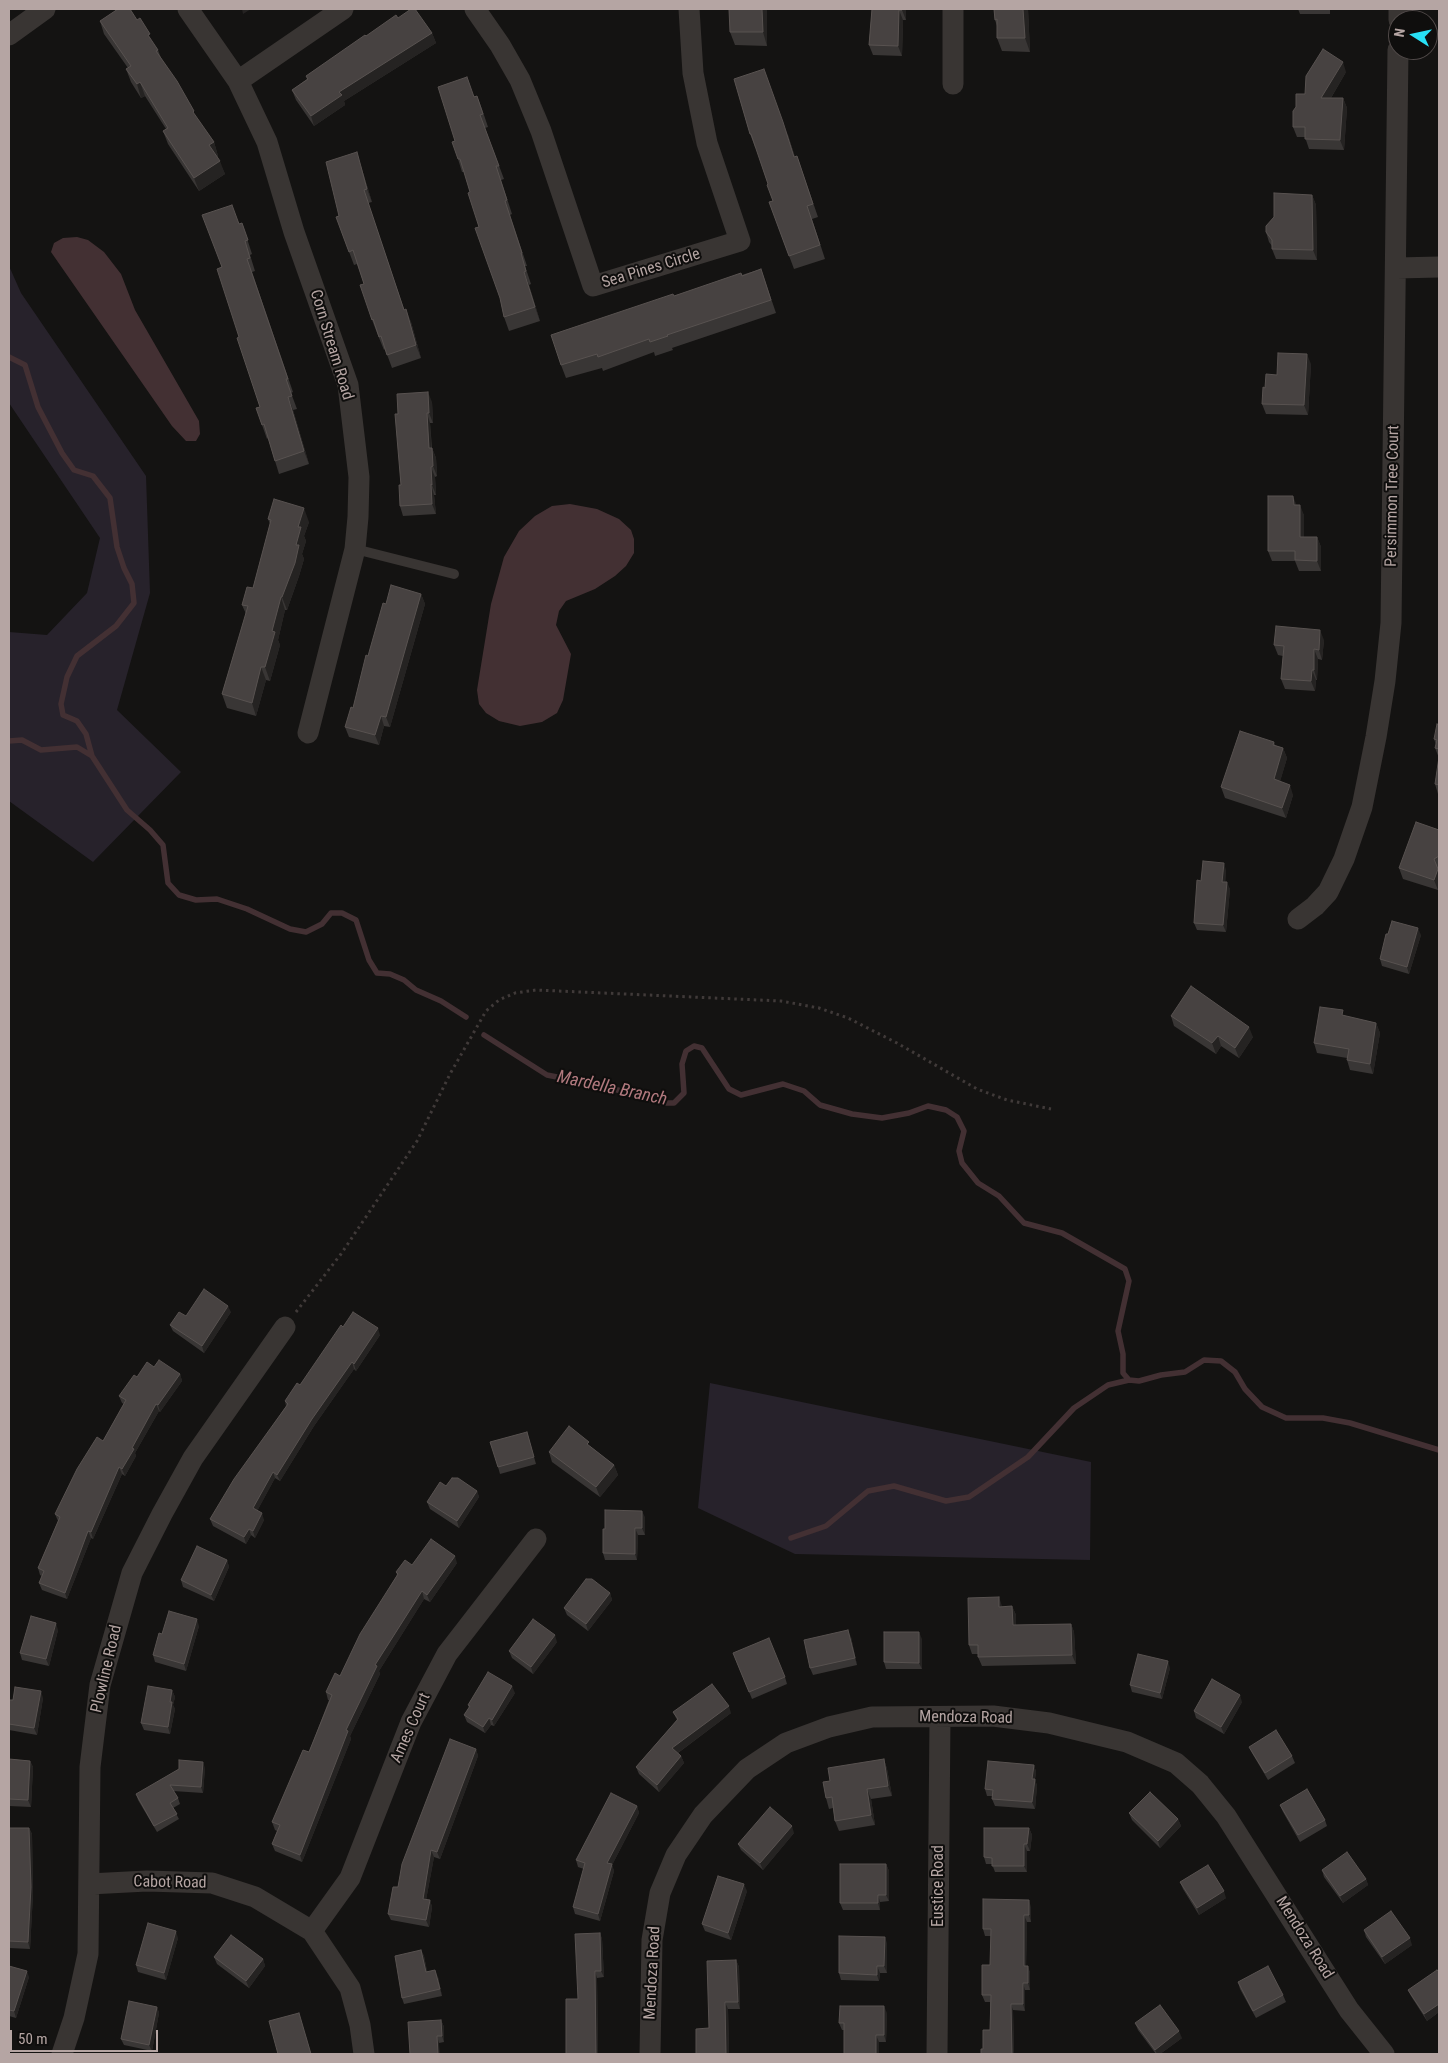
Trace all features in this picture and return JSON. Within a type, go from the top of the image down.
[{"type":"street","points":[[9,35],[45,9]]},
{"type":"street","name":"Corn Stream Road","points":[[188,9],[238,81],[267,142],[294,232],[348,385],[359,477],[355,549],[308,733]]},
{"type":"street","points":[[238,81],[343,9]]},
{"type":"street","name":"Sea Pines Circle","points":[[475,9],[500,45],[520,80],[541,130],[593,286],[740,241],[707,143],[693,73],[689,9]]},
{"type":"street","points":[[953,84],[954,9]]},
{"type":"street","name":"Persimmon Tree Court","points":[[1298,919],[1315,906],[1328,892],[1344,859],[1362,807],[1386,681],[1391,623],[1398,60]]},
{"type":"street","points":[[1396,268],[1439,268]]},
{"type":"street","name":"Plowline Road","points":[[62,2054],[74,2018],[88,1954],[90,1766],[100,1685],[132,1572],[193,1458],[285,1326]]},
{"type":"street","name":"Ames Court","points":[[312,1931],[350,1878],[411,1722],[447,1654],[536,1540]]},
{"type":"street","name":"Mendoza Road","points":[[650,2054],[652,1940],[660,1894],[676,1855],[703,1815],[747,1769],[786,1743],[829,1727],[872,1717],[940,1718],[993,1716],[1049,1723],[1127,1742],[1176,1763],[1200,1784],[1226,1816],[1349,2010],[1384,2054]]},
{"type":"street","name":"Eustice Road","points":[[937,2054],[940,1718]]},
{"type":"street","name":"Cabot Road","points":[[90,1884],[147,1880],[212,1883],[255,1897],[312,1931],[350,1988],[360,2025],[364,2054]]},
{"type":"lane","points":[[355,549],[454,574]]},
{"type":"path","points":[[285,1326],[341,1254],[417,1141],[454,1065],[486,1011],[499,1000],[515,993],[536,990],[781,1001],[819,1008],[848,1018],[897,1043],[976,1089],[1007,1100],[1051,1110]]},
{"type":"shaded area","points":[[77,237],[88,240],[104,252],[121,274],[135,310],[199,421],[200,434],[196,441],[186,441],[172,426],[51,252],[54,243],[63,238]]},
{"type":"shaded area","points":[[9,266],[21,293],[146,476],[150,593],[117,710],[181,772],[93,862],[9,801],[9,632],[47,635],[87,593],[100,538],[9,403]]},
{"type":"shaded area","points":[[570,504],[597,509],[619,519],[631,530],[634,539],[634,553],[626,566],[615,576],[595,589],[566,601],[559,611],[556,625],[571,654],[563,700],[557,713],[542,722],[520,726],[499,721],[486,713],[479,704],[477,690],[491,604],[504,557],[519,531],[535,516],[552,506]]},
{"type":"shaded area","points":[[710,1383],[1091,1462],[1090,1560],[795,1554],[698,1508]]},
{"type":"building","points":[[118,9],[130,9],[137,20],[140,18],[158,50],[156,51],[177,81],[193,112],[214,142],[209,145],[220,161],[194,178],[163,131],[168,128],[140,82],[137,84],[126,69],[131,66],[100,21]]},
{"type":"building","points":[[411,9],[415,9],[432,33],[339,92],[342,95],[311,116],[292,90],[308,79],[306,76],[365,35],[396,15],[398,18]]},
{"type":"building","points":[[729,9],[762,9],[763,32],[730,32]]},
{"type":"building","points":[[872,9],[902,9],[899,10],[898,46],[869,45]]},
{"type":"building","points":[[994,9],[1023,9],[1025,38],[997,38],[997,19],[995,20]]},
{"type":"building","points":[[1323,49],[1343,62],[1321,98],[1343,98],[1340,140],[1305,139],[1305,127],[1293,127],[1296,94],[1305,94],[1306,76]]},
{"type":"building","points":[[764,69],[794,157],[797,156],[813,204],[807,206],[820,245],[789,256],[769,202],[773,201],[750,134],[734,79]]},
{"type":"building","points":[[467,77],[474,97],[477,96],[483,114],[480,115],[499,166],[496,166],[522,253],[526,271],[524,272],[535,307],[504,317],[500,298],[475,228],[479,227],[468,193],[470,192],[460,159],[458,159],[452,142],[455,141],[438,87]]},
{"type":"building","points":[[357,152],[367,189],[364,190],[404,310],[406,309],[416,345],[387,355],[360,285],[364,284],[353,250],[349,252],[336,217],[339,216],[326,162]]},
{"type":"building","points":[[1274,193],[1312,195],[1313,250],[1272,249],[1272,240],[1266,232],[1266,226],[1274,217]]},
{"type":"building","points":[[232,205],[239,224],[242,223],[248,240],[245,241],[250,258],[247,259],[288,379],[286,379],[292,396],[288,397],[304,451],[275,461],[264,424],[262,425],[256,408],[260,407],[217,269],[222,267],[202,215]]},
{"type":"building","points":[[761,269],[771,300],[650,342],[649,339],[598,357],[597,354],[561,365],[551,335],[673,294],[674,296],[741,273],[742,276]]},
{"type":"building","points":[[1278,353],[1307,354],[1304,405],[1262,404],[1266,374],[1277,375]]},
{"type":"building","points":[[428,392],[429,448],[432,448],[433,466],[431,467],[432,504],[400,506],[399,485],[401,485],[395,414],[398,414],[397,394]]},
{"type":"building","points":[[1268,496],[1293,496],[1294,505],[1300,505],[1300,537],[1317,537],[1317,561],[1295,560],[1295,551],[1268,551]]},
{"type":"building","points":[[274,499],[304,508],[298,527],[301,527],[296,545],[299,545],[295,563],[281,597],[272,631],[275,632],[265,667],[261,667],[252,703],[222,694],[248,606],[242,605],[247,587],[253,588],[271,520],[268,519]]},
{"type":"building","points":[[391,585],[421,594],[386,717],[381,716],[375,735],[345,727],[351,707],[353,708],[366,655],[368,656],[383,603],[386,604]]},
{"type":"building","points":[[1276,626],[1320,630],[1319,650],[1314,649],[1314,670],[1312,670],[1311,681],[1281,679],[1284,646],[1274,645]]},
{"type":"building","points":[[1437,724],[1439,725],[1439,749],[1435,748],[1437,740],[1434,739]]},
{"type":"building","points":[[1240,731],[1274,742],[1273,745],[1283,748],[1274,779],[1290,785],[1282,808],[1221,787]]},
{"type":"building","points":[[1439,757],[1439,785],[1435,784]]},
{"type":"building","points":[[1416,822],[1439,830],[1439,856],[1434,859],[1438,869],[1434,880],[1399,868]]},
{"type":"building","points":[[1203,861],[1224,863],[1222,882],[1227,882],[1223,925],[1194,923],[1197,880],[1201,881]]},
{"type":"building","points":[[1392,921],[1418,928],[1407,967],[1380,959],[1386,934],[1388,934]]},
{"type":"building","points":[[1191,986],[1249,1027],[1235,1048],[1218,1036],[1212,1043],[1171,1016]]},
{"type":"building","points":[[1320,1007],[1343,1010],[1342,1015],[1376,1023],[1370,1064],[1347,1060],[1349,1049],[1314,1043]]},
{"type":"building","points":[[204,1289],[228,1306],[202,1346],[170,1325],[179,1312],[186,1316]]},
{"type":"building","points":[[353,1312],[378,1328],[354,1364],[352,1362],[312,1419],[277,1475],[273,1472],[253,1508],[262,1513],[253,1531],[249,1529],[244,1537],[210,1519],[234,1479],[288,1404],[285,1401],[297,1383],[300,1385],[341,1325],[343,1327]]},
{"type":"building","points":[[159,1360],[180,1374],[158,1405],[156,1404],[132,1448],[134,1449],[122,1469],[119,1467],[91,1532],[88,1531],[65,1593],[39,1583],[44,1571],[38,1568],[60,1517],[55,1514],[77,1469],[97,1437],[103,1441],[126,1400],[119,1396],[134,1375],[137,1377],[147,1362],[154,1367]]},
{"type":"building","points":[[569,1426],[589,1442],[587,1444],[614,1465],[596,1487],[549,1452]]},
{"type":"building","points":[[527,1432],[534,1457],[498,1467],[490,1442]]},
{"type":"building","points":[[452,1478],[458,1478],[477,1491],[457,1521],[427,1502],[440,1482],[446,1486]]},
{"type":"building","points":[[605,1510],[642,1511],[642,1528],[635,1528],[635,1554],[603,1553]]},
{"type":"building","points":[[431,1539],[455,1556],[427,1595],[422,1591],[375,1665],[377,1666],[346,1730],[348,1731],[300,1855],[272,1844],[280,1825],[272,1822],[303,1750],[309,1752],[332,1695],[326,1692],[335,1673],[340,1676],[360,1634],[398,1574],[396,1572],[405,1560],[412,1565]]},
{"type":"building","points":[[197,1546],[227,1560],[211,1595],[181,1580]]},
{"type":"building","points":[[586,1579],[592,1579],[610,1593],[586,1624],[564,1608]]},
{"type":"building","points":[[999,1597],[999,1607],[1012,1606],[1013,1625],[1071,1624],[1072,1655],[978,1657],[978,1645],[969,1645],[968,1598]]},
{"type":"building","points":[[169,1611],[197,1619],[184,1664],[153,1655],[159,1633],[162,1634]]},
{"type":"building","points":[[31,1616],[56,1623],[46,1659],[20,1653]]},
{"type":"building","points":[[533,1619],[555,1635],[531,1667],[509,1651]]},
{"type":"building","points":[[848,1630],[855,1658],[810,1668],[804,1640]]},
{"type":"building","points":[[884,1632],[919,1632],[919,1663],[884,1662]]},
{"type":"building","points":[[769,1638],[785,1677],[749,1692],[733,1653]]},
{"type":"building","points":[[1138,1654],[1168,1661],[1160,1693],[1130,1685]]},
{"type":"building","points":[[488,1672],[512,1686],[492,1720],[489,1718],[483,1727],[464,1715]]},
{"type":"building","points":[[1212,1679],[1240,1695],[1221,1727],[1194,1711]]},
{"type":"building","points":[[712,1684],[729,1706],[672,1748],[681,1756],[657,1785],[636,1767],[678,1719],[673,1712]]},
{"type":"building","points":[[148,1686],[172,1690],[168,1727],[141,1723]]},
{"type":"building","points":[[15,1687],[41,1691],[34,1728],[9,1724],[9,1700],[13,1700]]},
{"type":"building","points":[[1276,1730],[1292,1756],[1265,1773],[1249,1747]]},
{"type":"building","points":[[450,1739],[476,1749],[437,1852],[431,1850],[423,1899],[430,1900],[426,1920],[388,1914],[393,1887],[398,1887],[402,1864]]},
{"type":"building","points":[[9,1759],[30,1761],[28,1800],[9,1799]]},
{"type":"building","points":[[884,1759],[888,1786],[867,1789],[871,1815],[835,1821],[832,1797],[826,1798],[823,1782],[830,1781],[828,1768]]},
{"type":"building","points":[[179,1760],[203,1762],[201,1787],[170,1785],[178,1798],[170,1803],[177,1814],[154,1826],[136,1794],[179,1769]]},
{"type":"building","points":[[988,1761],[1034,1765],[1032,1779],[1035,1779],[1032,1802],[992,1799],[993,1790],[985,1789]]},
{"type":"building","points":[[1307,1789],[1325,1820],[1298,1835],[1280,1805]]},
{"type":"building","points":[[1150,1792],[1178,1819],[1158,1841],[1129,1813]]},
{"type":"building","points":[[611,1793],[637,1806],[607,1863],[612,1864],[598,1914],[573,1907],[585,1863],[576,1860]]},
{"type":"building","points":[[770,1807],[792,1826],[760,1863],[738,1844]]},
{"type":"building","points":[[9,1828],[29,1828],[31,1887],[28,1942],[9,1941]]},
{"type":"building","points":[[984,1828],[1029,1828],[1027,1844],[1024,1844],[1024,1866],[992,1866],[992,1858],[984,1857]]},
{"type":"building","points":[[1347,1852],[1366,1879],[1340,1896],[1322,1870]]},
{"type":"building","points":[[840,1864],[886,1864],[886,1895],[878,1895],[878,1903],[840,1903]]},
{"type":"building","points":[[1208,1865],[1224,1891],[1197,1908],[1180,1882]]},
{"type":"building","points":[[718,1876],[744,1884],[728,1933],[702,1924]]},
{"type":"building","points":[[983,1899],[1029,1900],[1029,1915],[1024,1915],[1024,1966],[1028,1966],[1028,1983],[1023,1983],[1023,2004],[1011,2004],[1012,2054],[981,2054],[981,2049],[983,2049],[983,2030],[990,2030],[991,1995],[982,1995],[982,1965],[990,1965],[991,1929],[983,1929]]},
{"type":"building","points":[[1391,1911],[1410,1938],[1382,1957],[1364,1930]]},
{"type":"building","points":[[148,1923],[176,1931],[164,1973],[136,1965]]},
{"type":"building","points":[[600,1933],[601,1971],[595,1971],[596,2054],[566,2054],[566,1999],[578,1999],[575,1934]]},
{"type":"building","points":[[231,1935],[263,1959],[246,1981],[214,1957]]},
{"type":"building","points":[[839,1936],[885,1937],[884,1966],[877,1966],[877,1975],[839,1973]]},
{"type":"building","points":[[421,1950],[426,1972],[435,1970],[440,1989],[402,1998],[395,1956]]},
{"type":"building","points":[[736,1960],[738,2002],[725,2002],[726,2054],[696,2054],[696,2029],[709,2028],[707,1961]]},
{"type":"building","points":[[9,1966],[27,1971],[14,2011],[9,2010]]},
{"type":"building","points":[[1268,1966],[1283,1995],[1253,2011],[1238,1982]]},
{"type":"building","points":[[1437,1970],[1439,1972],[1439,2004],[1424,2014],[1408,1990]]},
{"type":"building","points":[[129,2001],[157,2007],[149,2045],[121,2039]]},
{"type":"building","points":[[1160,2005],[1179,2031],[1155,2050],[1135,2023]]},
{"type":"building","points":[[840,2006],[884,2006],[884,2035],[876,2035],[876,2054],[844,2054],[844,2023],[839,2023]]},
{"type":"building","points":[[299,2013],[311,2054],[278,2054],[269,2021]]},
{"type":"building","points":[[441,2020],[442,2036],[437,2036],[438,2054],[410,2054],[408,2022]]},
{"type":"waterway","points":[[9,357],[25,365],[38,407],[62,453],[74,470],[93,476],[110,498],[117,547],[132,584],[134,603],[116,626],[77,656],[67,677],[61,704],[63,715],[77,721],[86,734],[92,756]]},
{"type":"waterway","name":"Mardella Branch","points":[[9,741],[22,740],[41,750],[77,747],[92,756],[127,810],[150,830],[163,845],[168,883],[179,895],[196,900],[217,899],[247,909],[290,929],[306,932],[322,924],[331,913],[342,913],[356,920],[369,960],[377,973],[390,974],[404,980],[416,990],[441,1001],[466,1017]]},
{"type":"waterway","name":"Mardella Branch","points":[[484,1035],[547,1075],[607,1087],[663,1103],[674,1103],[684,1093],[682,1064],[686,1051],[694,1046],[702,1048],[729,1089],[741,1095],[783,1084],[804,1091],[820,1105],[852,1114],[882,1118],[909,1113],[928,1106],[946,1110],[957,1117],[964,1131],[959,1151],[962,1163],[978,1183],[999,1196],[1024,1223],[1062,1233],[1125,1269],[1129,1281],[1118,1331],[1123,1354],[1123,1373],[1129,1380],[1139,1381],[1161,1375],[1185,1372],[1204,1360],[1221,1361],[1235,1372],[1245,1389],[1262,1407],[1286,1418],[1323,1418],[1350,1423],[1439,1450]]},
{"type":"waterway","points":[[791,1538],[826,1526],[868,1491],[894,1486],[946,1501],[969,1497],[1028,1457],[1074,1408],[1108,1385],[1129,1380]]}]
